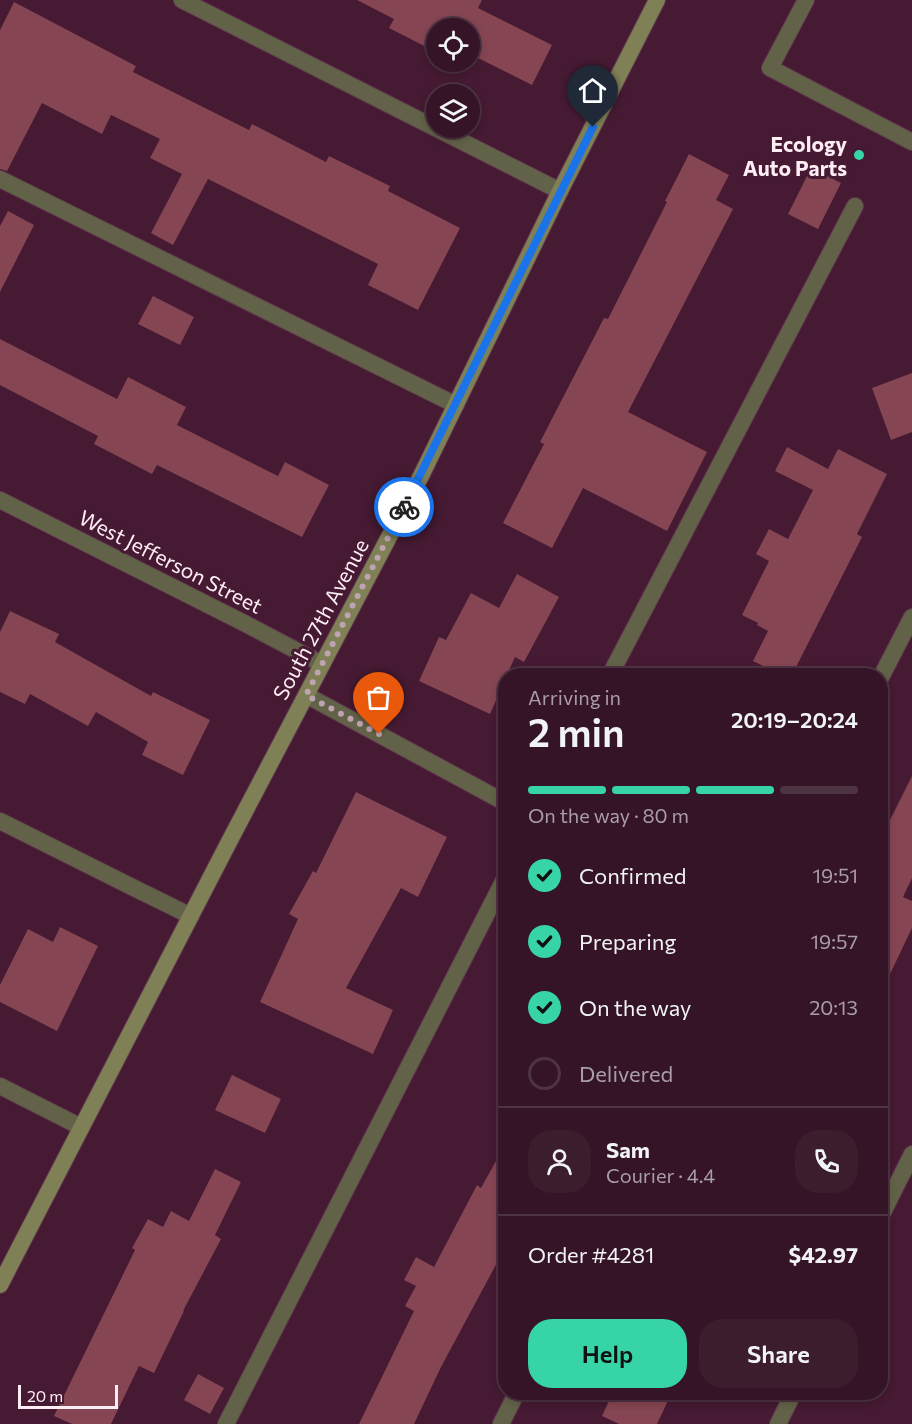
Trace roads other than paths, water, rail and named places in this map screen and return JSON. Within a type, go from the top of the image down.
[{"type":"main road","name":"South 27th Avenue","points":[[0,1284],[422,474],[560,191],[657,0]]},
{"type":"street","points":[[182,0],[560,191]]},
{"type":"street","points":[[806,0],[770,68],[912,142]]},
{"type":"street","points":[[0,179],[456,405]]},
{"type":"street","points":[[614,668],[855,206]]},
{"type":"street","name":"West Jefferson Street","points":[[0,501],[322,664]]},
{"type":"street","points":[[886,668],[912,617]]},
{"type":"street","points":[[306,695],[498,799]]},
{"type":"street","points":[[0,821],[191,916]]},
{"type":"street","points":[[226,1424],[498,892]]},
{"type":"street","points":[[0,1086],[81,1128]]},
{"type":"street","points":[[888,1202],[912,1154]]},
{"type":"street","points":[[501,1424],[513,1400]]},
{"type":"street","points":[[778,1424],[790,1400]]},
{"type":"place","name":"Ecology Auto Parts","points":[[859,155]]}]
